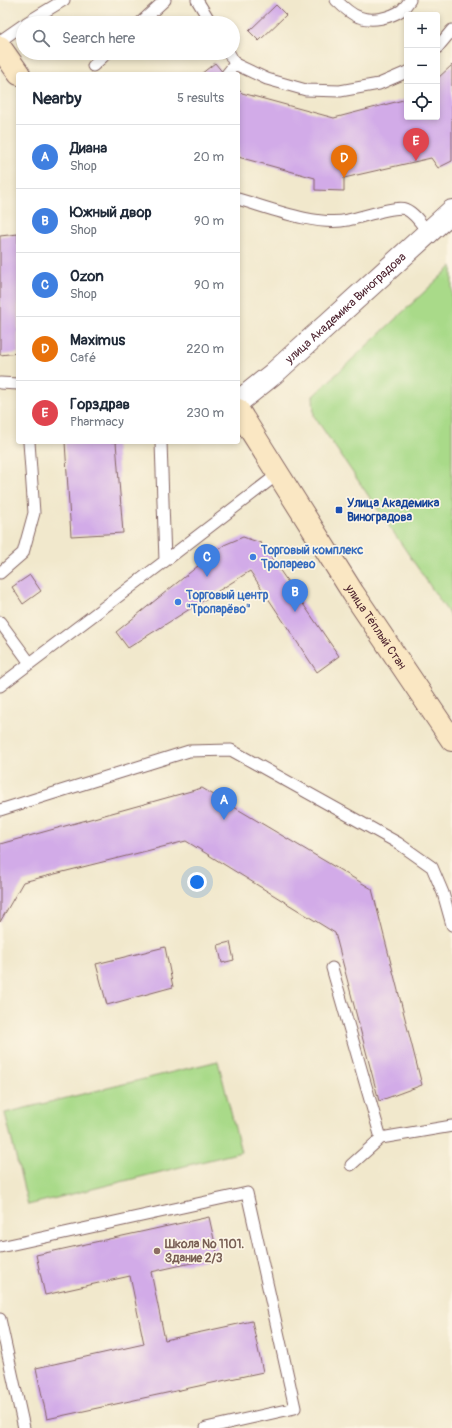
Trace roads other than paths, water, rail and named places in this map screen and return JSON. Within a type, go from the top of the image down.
[{"type":"street","points":[[0,47],[18,72]]},
{"type":"street","name":"улица Академика Виноградова","points":[[240,400],[273,374],[452,211]]},
{"type":"street","name":"улица Тёплый Стан","points":[[240,413],[353,593],[452,740]]},
{"type":"lane","points":[[38,16],[64,0]]},
{"type":"lane","points":[[148,16],[165,0]]},
{"type":"lane","points":[[197,0],[207,16]]},
{"type":"lane","points":[[336,0],[346,9],[359,17],[373,19],[389,16],[403,9],[410,0]]},
{"type":"lane","points":[[0,41],[16,30]]},
{"type":"lane","points":[[440,44],[452,30]]},
{"type":"lane","points":[[93,66],[99,60]]},
{"type":"lane","points":[[233,60],[235,64],[267,79],[306,90],[340,91],[379,84],[404,73]]},
{"type":"lane","points":[[229,72],[235,64]]},
{"type":"lane","points":[[240,201],[324,222],[346,220],[390,210],[404,209],[416,218],[428,233]]},
{"type":"lane","points":[[0,383],[16,384]]},
{"type":"lane","points":[[0,573],[23,553],[34,513],[29,444]]},
{"type":"lane","points":[[161,444],[166,561]]},
{"type":"lane","points":[[0,686],[166,561],[278,474]]},
{"type":"lane","points":[[0,622],[30,663]]},
{"type":"lane","points":[[0,810],[189,751],[231,750],[398,843],[432,867],[442,892],[452,925]]},
{"type":"lane","points":[[332,968],[381,1138]]},
{"type":"lane","points":[[351,1165],[381,1138],[452,1126]]},
{"type":"lane","points":[[0,1247],[247,1193],[295,1408],[206,1428]]},
{"type":"lane","points":[[0,1319],[24,1428]]},
{"type":"place","name":"Горздрав","points":[[416,161]]},
{"type":"place","name":"Maximus","points":[[344,178]]},
{"type":"place","name":"Улица Академика Виноградова","points":[[339,510]]},
{"type":"place","name":"Торговый комплекс Тропарево","points":[[253,557]]},
{"type":"place","name":"Ozon","points":[[207,577]]},
{"type":"place","name":"Торговый центр \"Тропарёво\"","points":[[178,602]]},
{"type":"place","name":"Южный двор","points":[[295,612]]},
{"type":"place","name":"Диана","points":[[224,820]]},
{"type":"place","name":"Школа № 1101. Здание 2/3","points":[[157,1251]]}]
